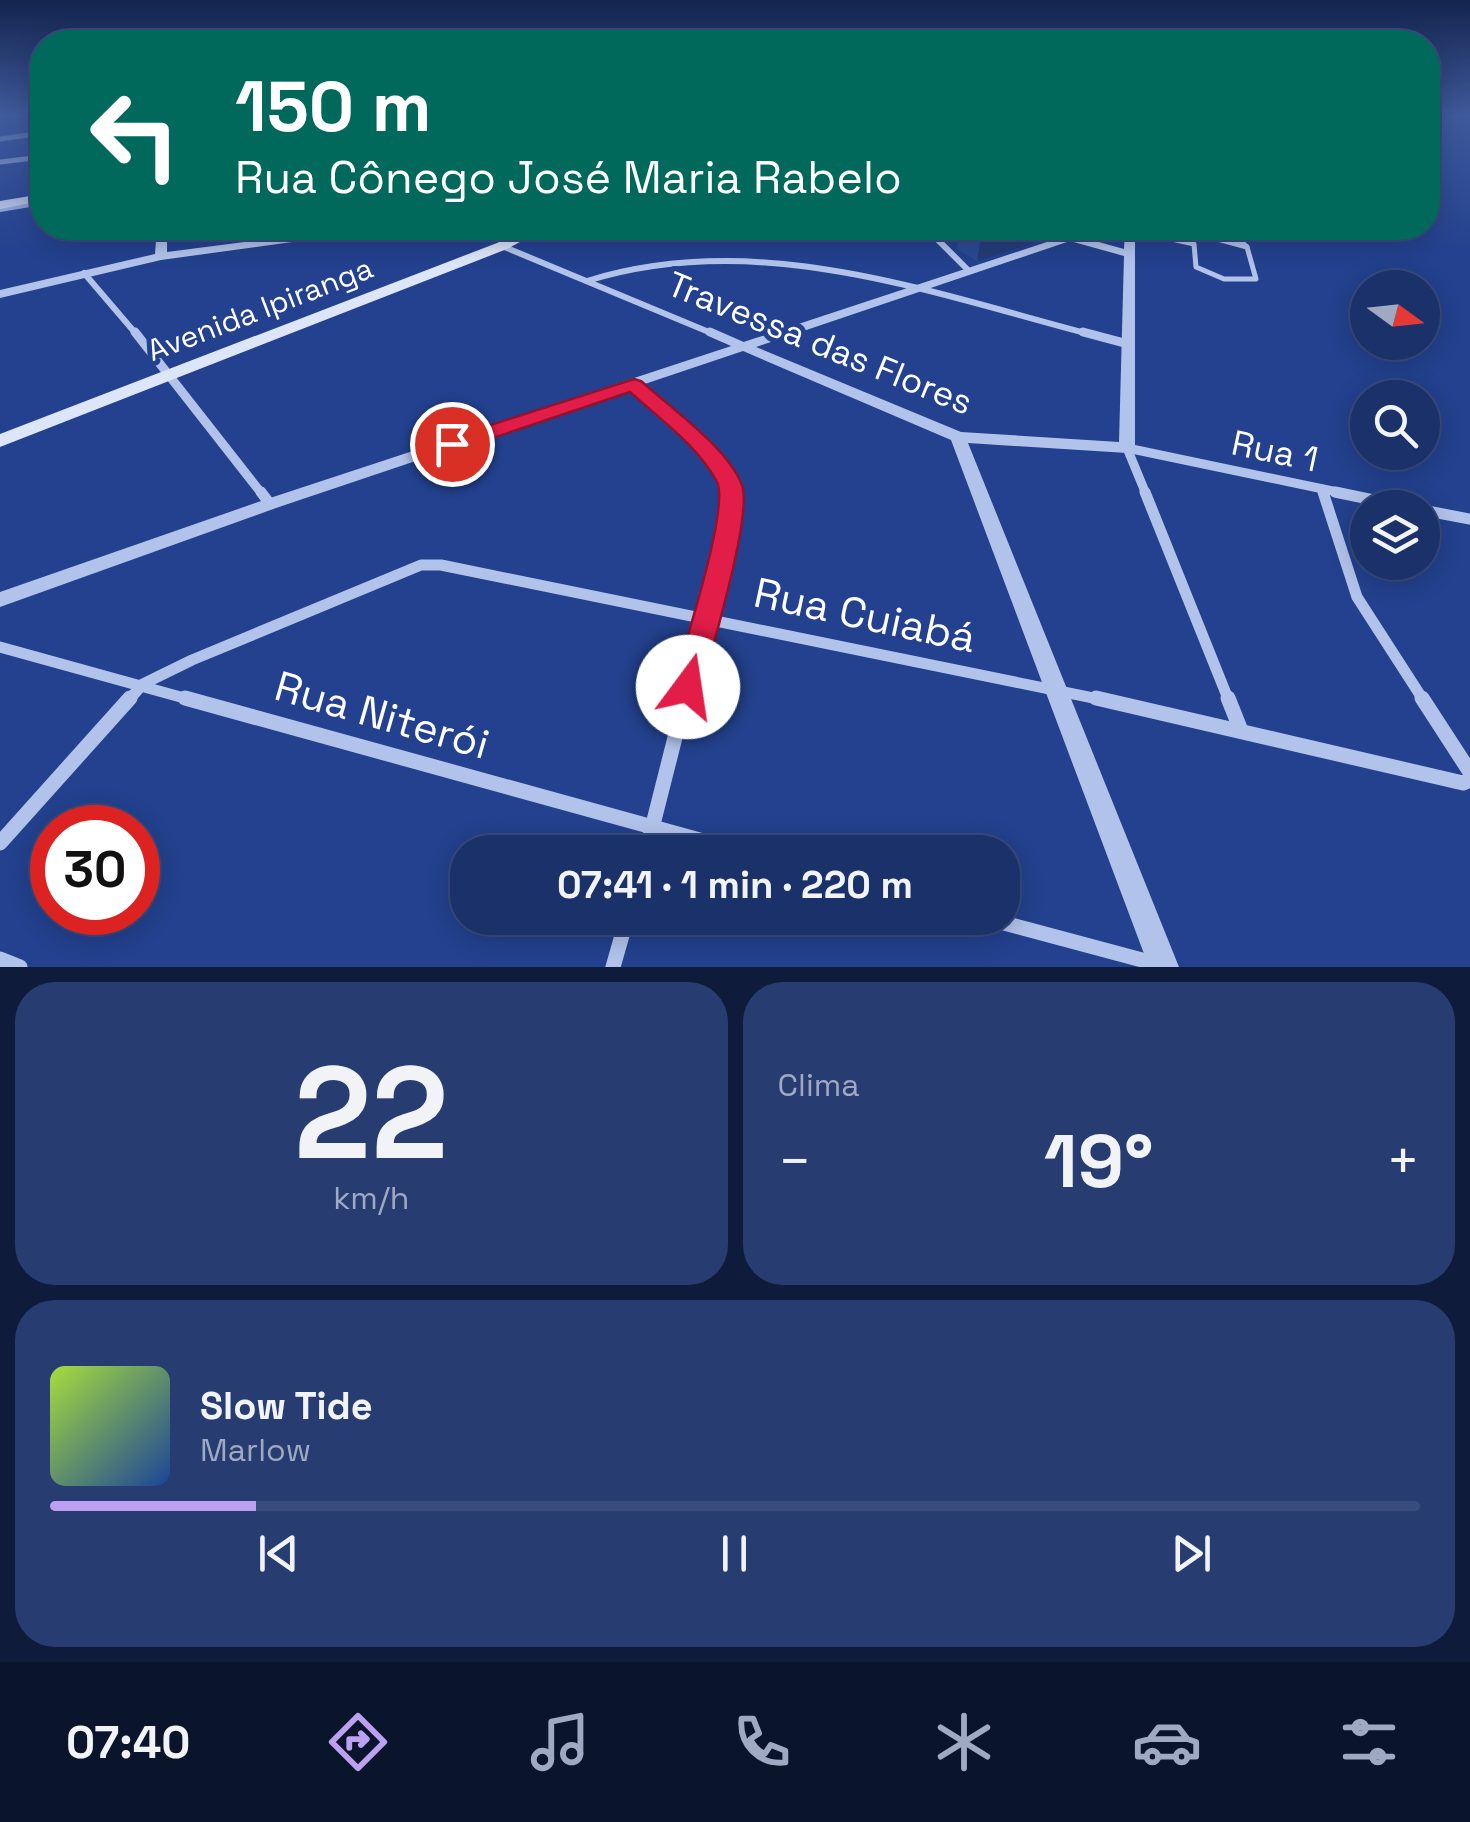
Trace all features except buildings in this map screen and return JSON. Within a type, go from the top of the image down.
[{"type":"main road","points":[[0,205],[30,200]]},
{"type":"main road","points":[[0,215],[30,210]]},
{"type":"main road","name":"Avenida Ipiranga","points":[[0,440],[514,240]]},
{"type":"street","points":[[162,240],[162,256]]},
{"type":"street","points":[[0,294],[162,256],[282,240]]},
{"type":"street","points":[[938,240],[968,270]]},
{"type":"street","points":[[0,600],[270,504],[634,385],[906,289],[1063,240]]},
{"type":"street","points":[[1070,240],[1128,254]]},
{"type":"street","points":[[1129,240],[1127,448],[1240,728]]},
{"type":"street","name":"Travessa das Flores","points":[[502,246],[958,437],[1127,448]]},
{"type":"street","points":[[587,281],[636,264],[722,260],[810,265],[1128,344]]},
{"type":"street","points":[[84,273],[169,373],[270,504]]},
{"type":"street","points":[[634,385],[707,452],[731,486],[730,522],[651,835]]},
{"type":"street","points":[[958,437],[1163,966]]},
{"type":"street","name":"Rua 1","points":[[1127,448],[1350,496]]},
{"type":"street","points":[[1322,490],[1356,598],[1470,772]]},
{"type":"street","points":[[1440,513],[1470,519]]},
{"type":"street","name":"Rua Cuiabá","points":[[143,684],[210,652],[422,565],[441,564],[1240,728],[1463,783],[1470,780]]},
{"type":"street","name":"Rua Niterói","points":[[0,648],[143,684],[680,835]]},
{"type":"street","points":[[0,844],[143,684]]},
{"type":"street","points":[[1020,927],[1163,966]]},
{"type":"street","points":[[613,967],[623,935]]},
{"type":"street","points":[[0,960],[20,967]]},
{"type":"lane","points":[[1176,240],[1194,244],[1198,270],[1239,280],[1256,279],[1247,247],[1239,240]]},
{"type":"lane","points":[[1223,240],[1247,247]]},
{"type":"waterway","points":[[0,210],[30,205]]},
{"type":"route","points":[[452,444],[634,385],[707,452],[731,486],[730,522],[688,687]]}]
